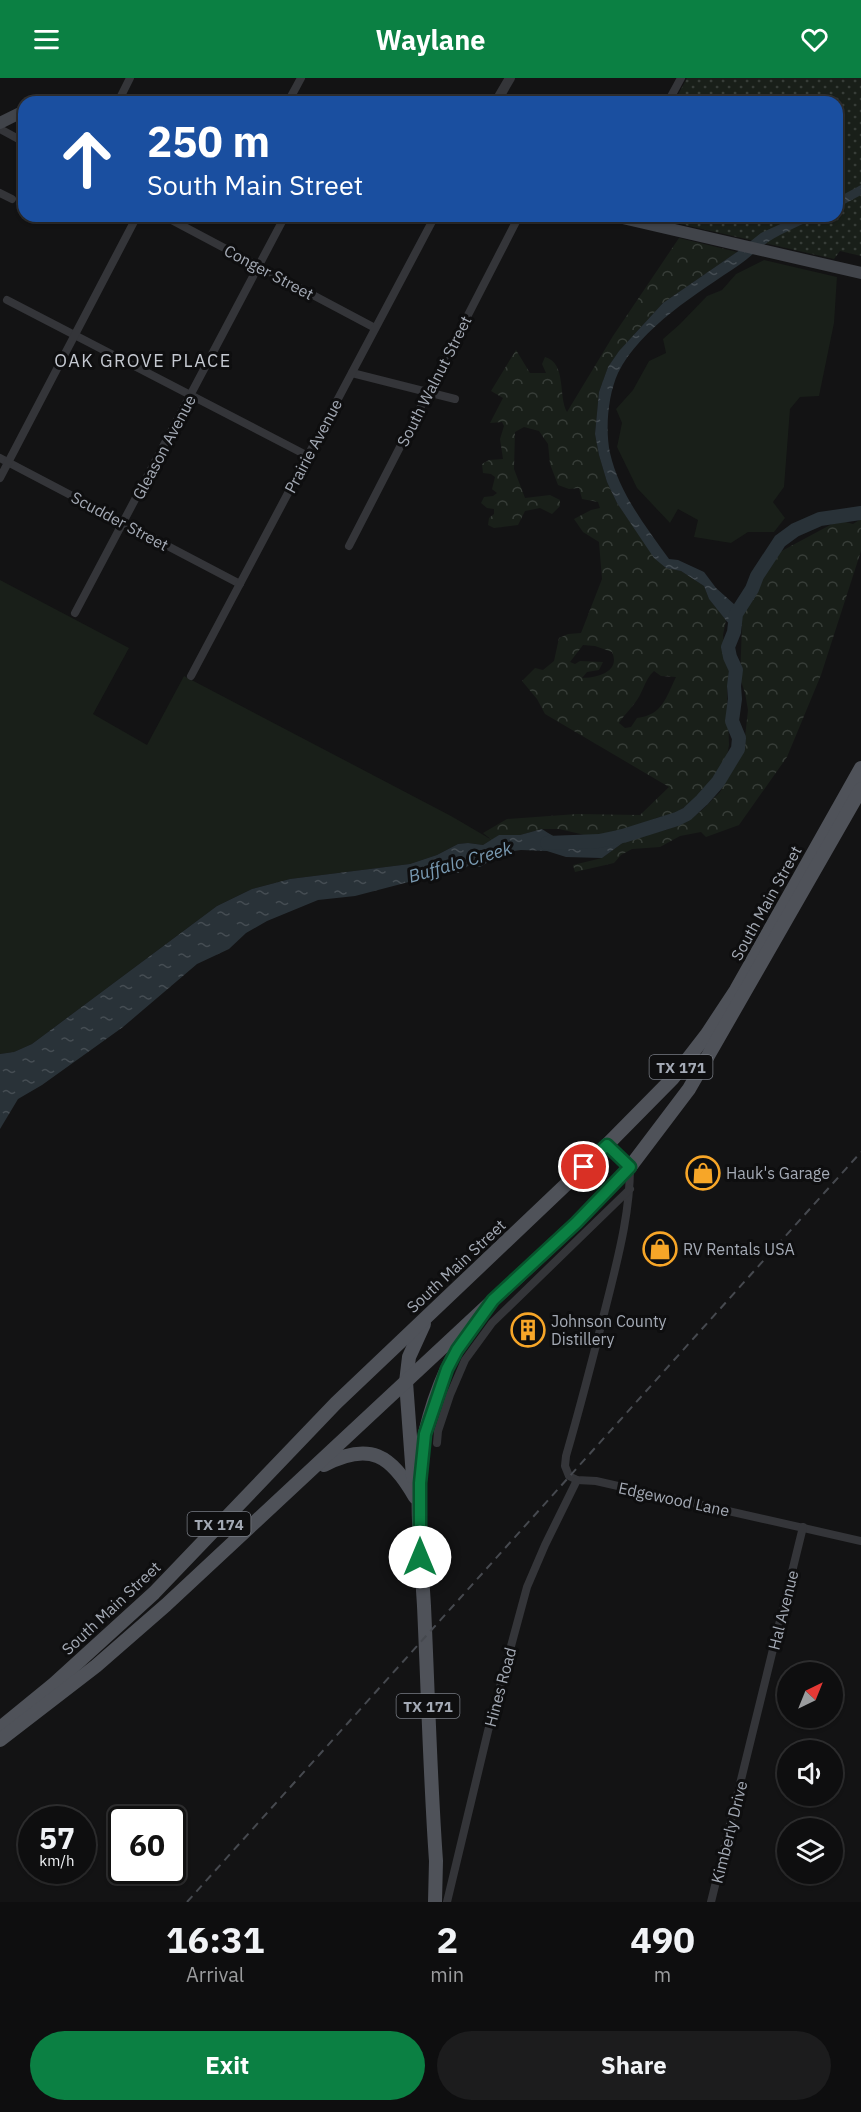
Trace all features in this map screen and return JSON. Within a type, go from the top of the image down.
[{"type":"main road","points":[[0,123],[18,114]]},
{"type":"main road","points":[[640,222],[861,273]]},
{"type":"main road","name":"South Main Street","points":[[0,1740],[96,1666],[143,1625],[576,1223],[630,1167],[689,1089],[801,885],[861,768]]},
{"type":"main road","name":"South Main Street","points":[[0,1728],[54,1684],[154,1593],[336,1403],[607,1145],[673,1077],[707,1034],[736,990],[861,789]]},
{"type":"main road","name":"TX 171","points":[[420,1557],[420,1483],[425,1434],[447,1369],[465,1337],[493,1300]]},
{"type":"main road","name":"TX 171","points":[[431,1311],[408,1357],[406,1382],[420,1557],[436,1861],[435,1902]]},
{"type":"main road","points":[[306,1475],[340,1456],[353,1453],[377,1456],[390,1462],[403,1475],[415,1497]]},
{"type":"street","points":[[121,96],[130,78]]},
{"type":"street","points":[[291,96],[301,78]]},
{"type":"street","points":[[500,96],[510,78]]},
{"type":"street","points":[[672,96],[681,78]]},
{"type":"street","points":[[0,129],[18,139]]},
{"type":"street","points":[[0,193],[12,199]]},
{"type":"street","points":[[0,478],[4,460],[134,222]]},
{"type":"street","name":"Conger Street","points":[[175,222],[375,328]]},
{"type":"street","name":"Gleason Avenue","points":[[75,613],[282,222]]},
{"type":"street","name":"Prairie Avenue","points":[[191,676],[432,222]]},
{"type":"street","name":"South Walnut Street","points":[[350,546],[516,222]]},
{"type":"street","points":[[7,300],[308,456]]},
{"type":"street","points":[[352,373],[454,399]]},
{"type":"street","name":"Scudder Street","points":[[4,460],[240,584]]},
{"type":"street","points":[[577,1480],[569,1476],[565,1466],[566,1456],[584,1394],[623,1234],[630,1188],[630,1167],[607,1145]]},
{"type":"street","points":[[437,1443],[438,1431],[450,1395],[465,1360],[492,1323],[630,1188]]},
{"type":"street","name":"Edgewood Lane","points":[[577,1480],[596,1482],[861,1541]]},
{"type":"street","name":"Hines Road","points":[[447,1902],[488,1731],[527,1587],[577,1480]]},
{"type":"street","name":"Hal Avenue","points":[[746,1762],[803,1527]]},
{"type":"street","name":"Kimberly Drive","points":[[711,1902],[746,1762]]},
{"type":"green space","points":[[687,78],[861,78],[861,256],[840,251],[834,259],[671,222],[843,222],[843,96],[677,96]]},
{"type":"green space","points":[[679,238],[737,252],[663,303],[619,351],[608,367],[599,392],[595,434],[607,482],[617,503],[641,538],[666,568],[681,571],[704,586],[709,599],[726,620],[723,635],[725,654],[731,674],[727,689],[729,745],[726,761],[698,798],[674,814],[656,818],[644,825],[589,836],[559,829],[542,829],[520,835],[499,835],[492,840],[483,833],[507,819],[577,814],[640,815],[669,787],[545,714],[537,699],[522,681],[535,668],[543,670],[554,661],[559,638],[568,634],[581,633],[602,579],[599,542],[583,532],[574,519],[600,508],[598,502],[582,499],[579,488],[569,489],[558,485],[550,464],[548,444],[539,431],[524,427],[515,432],[514,469],[525,498],[550,495],[560,500],[560,506],[552,514],[540,508],[525,511],[518,525],[494,528],[488,525],[494,509],[487,508],[481,503],[484,497],[497,493],[492,489],[495,477],[483,473],[482,464],[489,460],[503,459],[500,439],[504,426],[502,422],[490,423],[503,398],[491,391],[516,350],[530,373],[546,373],[542,364],[545,357],[552,360],[559,373],[567,412],[613,336]],"holes":[[[583,645],[595,646],[612,652],[614,659],[610,669],[594,677],[582,678],[587,672],[599,670],[603,662],[580,661],[575,664],[570,662]],[[654,671],[661,676],[676,677],[666,698],[653,713],[637,718],[631,727],[625,728],[619,723],[637,700]]]},
{"type":"green space","points":[[764,260],[837,277],[834,323],[819,396],[800,397],[790,409],[784,487],[773,502],[785,518],[774,532],[748,532],[731,543],[694,537],[698,520],[678,509],[670,523],[637,488],[617,447],[622,423],[616,409],[633,390],[649,361],[666,353],[663,339],[707,296],[722,290],[736,274]]},
{"type":"green space","points":[[861,519],[861,551],[821,675],[787,757],[739,825],[706,837],[701,832],[680,836],[660,847],[632,849],[621,855],[614,863],[575,872],[573,865],[602,858],[628,839],[666,830],[686,822],[720,792],[744,746],[748,710],[740,678],[742,626],[739,618],[776,554],[832,524],[842,521],[853,524]]},
{"type":"green space","points":[[0,580],[129,648],[93,714],[147,745],[184,676],[451,816],[492,840],[483,845],[458,844],[437,855],[410,864],[290,879],[252,889],[217,906],[32,1044],[14,1052],[0,1054]]},
{"type":"water","points":[[861,185],[861,195],[843,205],[843,195]]},
{"type":"water","points":[[785,222],[807,222],[768,242],[655,326],[628,357],[618,373],[608,412],[610,453],[627,496],[669,559],[678,560],[704,572],[716,588],[735,605],[742,626],[735,628],[709,599],[704,586],[681,571],[666,568],[654,558],[617,503],[607,482],[595,434],[599,392],[608,367],[619,351],[663,303],[761,233]]},
{"type":"water","points":[[542,829],[566,842],[574,843],[590,841],[622,829],[628,839],[602,858],[566,857],[547,851],[505,852],[480,867],[468,866],[458,873],[447,872],[355,896],[318,900],[267,921],[246,933],[229,949],[197,964],[123,1027],[42,1085],[18,1099],[0,1129],[0,1054],[14,1052],[32,1044],[217,906],[252,889],[290,879],[410,864],[437,855],[458,844],[483,845],[499,835],[520,835]]},
{"type":"waterway","name":"Buffalo Creek","points":[[547,843],[599,841],[623,836],[677,819],[687,814],[702,800],[718,782],[738,749],[739,738],[732,721],[736,670],[728,647],[734,632],[736,614],[752,589],[757,576],[780,541],[795,530],[820,519],[861,513]]},
{"type":"railway","points":[[187,1902],[861,1152]]},
{"type":"place","name":"Hauk's Garage","points":[[703,1173]]},
{"type":"place","name":"RV Rentals USA","points":[[660,1249]]},
{"type":"place","name":"Johnson County Distillery","points":[[528,1330]]},
{"type":"district","name":"OAK GROVE PLACE","points":[[143,360]]},
{"type":"route","points":[[420,1557],[420,1483],[425,1434],[447,1369],[465,1337],[493,1300],[576,1223],[630,1167],[607,1145],[584,1167]]}]
